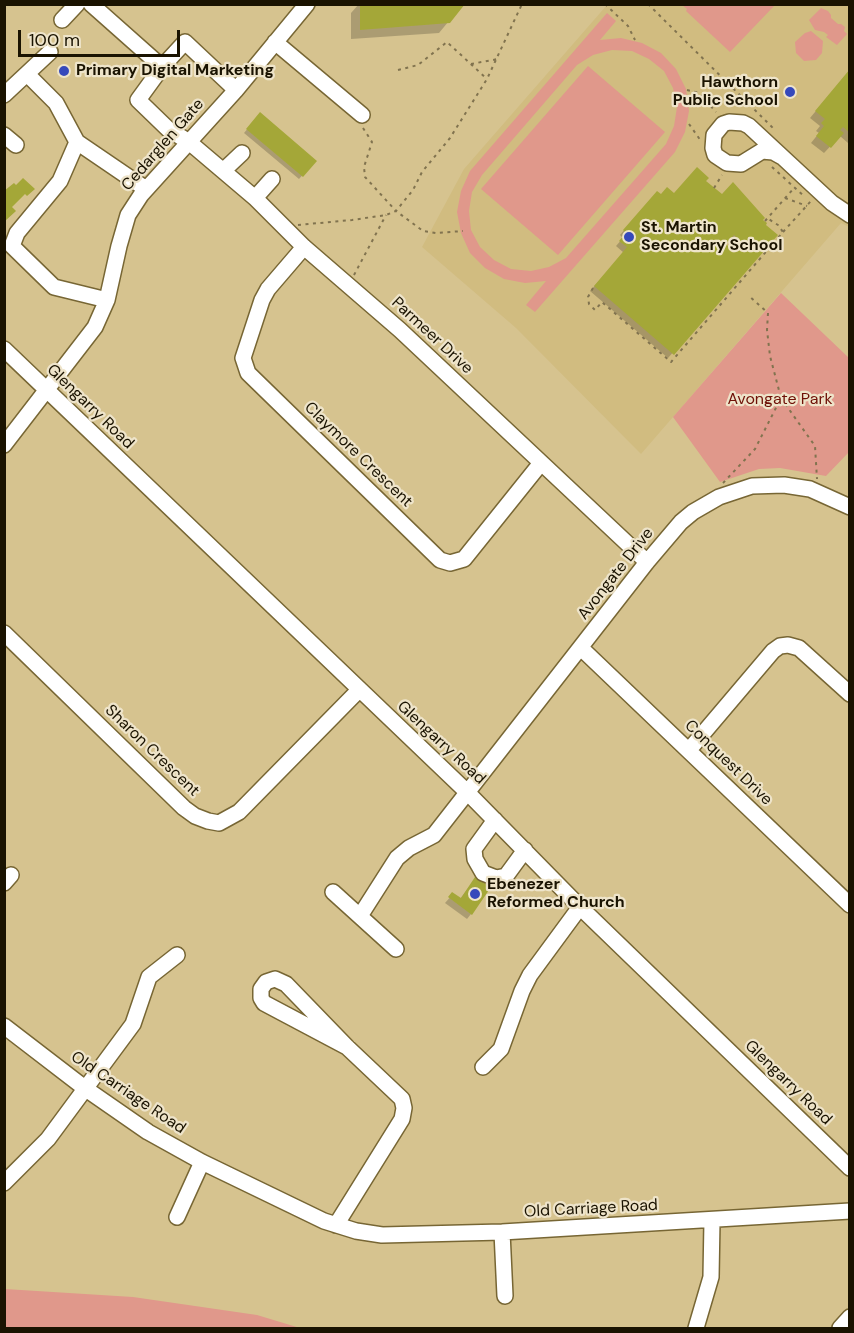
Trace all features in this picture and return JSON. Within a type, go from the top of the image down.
[{"type":"street","points":[[62,20],[76,4]]},
{"type":"street","points":[[91,4],[162,67],[184,42],[236,90]]},
{"type":"street","name":"Cedarglen Gate","points":[[45,389],[95,327],[107,300],[128,215],[146,189],[236,90],[301,7]]},
{"type":"street","points":[[274,42],[361,119]]},
{"type":"street","points":[[4,95],[50,52]]},
{"type":"street","name":"Parmeer Drive","points":[[162,67],[138,100],[168,129],[189,142],[255,198],[304,247],[400,330],[647,562]]},
{"type":"street","points":[[27,74],[56,103],[77,142],[146,189]]},
{"type":"street","points":[[782,157],[772,152],[762,152],[741,164],[727,164],[715,155],[714,135],[723,124],[743,123],[782,157],[832,203],[849,215]]},
{"type":"street","points":[[77,142],[60,181],[17,233],[12,246],[54,287],[107,300]]},
{"type":"street","points":[[224,171],[242,153]]},
{"type":"street","points":[[255,198],[272,179]]},
{"type":"street","name":"Claymore Crescent","points":[[304,247],[268,289],[262,300],[243,358],[248,373],[440,560],[450,563],[464,559],[541,463]]},
{"type":"street","name":"Glengarry Road","points":[[4,349],[467,792],[580,906],[849,1168]]},
{"type":"street","points":[[4,445],[35,407],[45,389]]},
{"type":"street","name":"Avongate Drive","points":[[360,916],[397,858],[409,848],[434,835],[647,562],[681,522],[722,495],[752,486],[784,485],[815,490],[849,507]]},
{"type":"street","name":"Sharon Crescent","points":[[4,633],[184,808],[195,816],[219,823],[239,812],[359,690]]},
{"type":"street","points":[[689,750],[773,651],[780,646],[788,645],[799,648],[849,694]]},
{"type":"street","name":"Conquest Drive","points":[[581,648],[849,905]]},
{"type":"street","points":[[495,820],[474,849],[475,860],[483,873],[496,878],[506,876],[525,850]]},
{"type":"street","points":[[333,892],[396,949]]},
{"type":"street","points":[[483,1067],[501,1049],[530,975],[580,906]]},
{"type":"street","points":[[4,1184],[48,1139],[134,1024],[149,977],[177,955]]},
{"type":"street","points":[[336,1225],[402,1119],[404,1108],[402,1100],[286,984],[275,979],[266,982],[261,989],[264,1004],[347,1047]]},
{"type":"street","name":"Old Carriage Road","points":[[4,1026],[86,1089],[148,1132],[202,1162],[324,1221],[356,1231],[382,1235],[502,1232],[849,1211]]},
{"type":"street","points":[[177,1217],[202,1162]]},
{"type":"street","points":[[696,1329],[711,1277],[712,1221]]},
{"type":"street","points":[[502,1232],[506,1296]]},
{"type":"street","points":[[840,1329],[849,1317]]},
{"type":"path","points":[[289,232],[300,224],[352,220],[386,215],[396,211],[413,190],[422,172],[450,138],[487,79],[522,4]]},
{"type":"path","points":[[605,4],[628,26],[635,40]]},
{"type":"path","points":[[648,4],[775,130]]},
{"type":"path","points":[[398,70],[418,65],[447,42],[487,79]]},
{"type":"path","points":[[471,64],[498,59]]},
{"type":"path","points":[[687,90],[699,93],[718,114],[723,124]]},
{"type":"path","points":[[361,119],[372,142],[364,167],[365,177],[396,211],[423,231],[435,233],[463,231]]},
{"type":"path","points":[[689,124],[703,143]]},
{"type":"path","points":[[714,188],[724,173]]},
{"type":"path","points":[[783,232],[778,225],[766,220],[794,188]]},
{"type":"path","points":[[785,198],[807,206]]},
{"type":"path","points":[[593,288],[588,297],[589,304],[595,310],[602,302],[671,362],[811,201]]},
{"type":"path","points":[[349,284],[386,215]]},
{"type":"path","points":[[749,296],[768,313],[770,356],[781,398],[815,446],[819,475],[815,490]]},
{"type":"path","points":[[722,495],[724,481],[755,449],[781,398]]},
{"type":"shaded area","name":"St. Martin Secondary School","points":[[607,5],[849,5],[849,227],[841,223],[641,454],[516,328],[422,247],[464,169]]},
{"type":"green space","points":[[682,5],[775,5],[730,52]]},
{"type":"green space","points":[[821,8],[828,11],[831,18],[838,24],[845,27],[844,31],[847,34],[837,45],[826,37],[828,35],[824,32],[815,30],[809,20]]},
{"type":"green space","points":[[607,13],[616,21],[600,40],[621,38],[642,43],[661,53],[676,69],[686,89],[689,111],[685,132],[675,152],[535,312],[526,305],[546,281],[525,283],[504,279],[485,268],[470,253],[461,233],[457,212],[461,191],[470,171]],"holes":[[[612,50],[632,51],[649,59],[664,71],[673,88],[677,107],[674,126],[666,144],[566,258],[549,267],[531,271],[511,269],[494,260],[480,247],[471,230],[469,211],[472,192],[482,175],[577,65],[593,55]]]},
{"type":"green space","points":[[811,31],[823,41],[822,53],[816,60],[804,61],[796,53],[795,42]]},
{"type":"green space","points":[[588,66],[665,132],[558,255],[481,189]]},
{"type":"green space","name":"Avongate Park","points":[[781,293],[849,358],[849,452],[826,476],[780,468],[759,469],[720,482],[673,417]]},
{"type":"green space","points":[[5,1289],[133,1297],[257,1315],[300,1328],[5,1328]]},
{"type":"building","points":[[360,4],[465,4],[450,23],[360,30]]},
{"type":"building","points":[[850,69],[850,133],[843,127],[840,130],[844,133],[831,148],[816,136],[824,126],[821,123],[825,119],[815,111]]},
{"type":"building","points":[[260,112],[317,161],[303,177],[246,129]]},
{"type":"building","points":[[697,167],[709,178],[706,181],[722,194],[733,182],[765,218],[763,220],[767,223],[766,225],[778,235],[674,355],[594,286],[627,247],[619,241],[626,233],[623,230],[657,191],[661,194],[667,187],[674,193]],"holes":[[[734,235],[742,243],[734,252],[726,244]]]},
{"type":"building","points":[[23,178],[35,189],[27,196],[25,194],[12,207],[16,211],[4,222],[4,191],[14,183],[16,185]]},
{"type":"building","name":"Ebenezer Reformed Church","points":[[475,877],[491,887],[472,915],[448,897],[452,892],[461,898]]},
{"type":"place","name":"Primary Digital Marketing","points":[[64,71]]},
{"type":"place","name":"Hawthorn Public School","points":[[790,92]]},
{"type":"place","name":"St. Martin Secondary School","points":[[629,237]]},
{"type":"place","name":"Ebenezer Reformed Church","points":[[475,894]]}]
